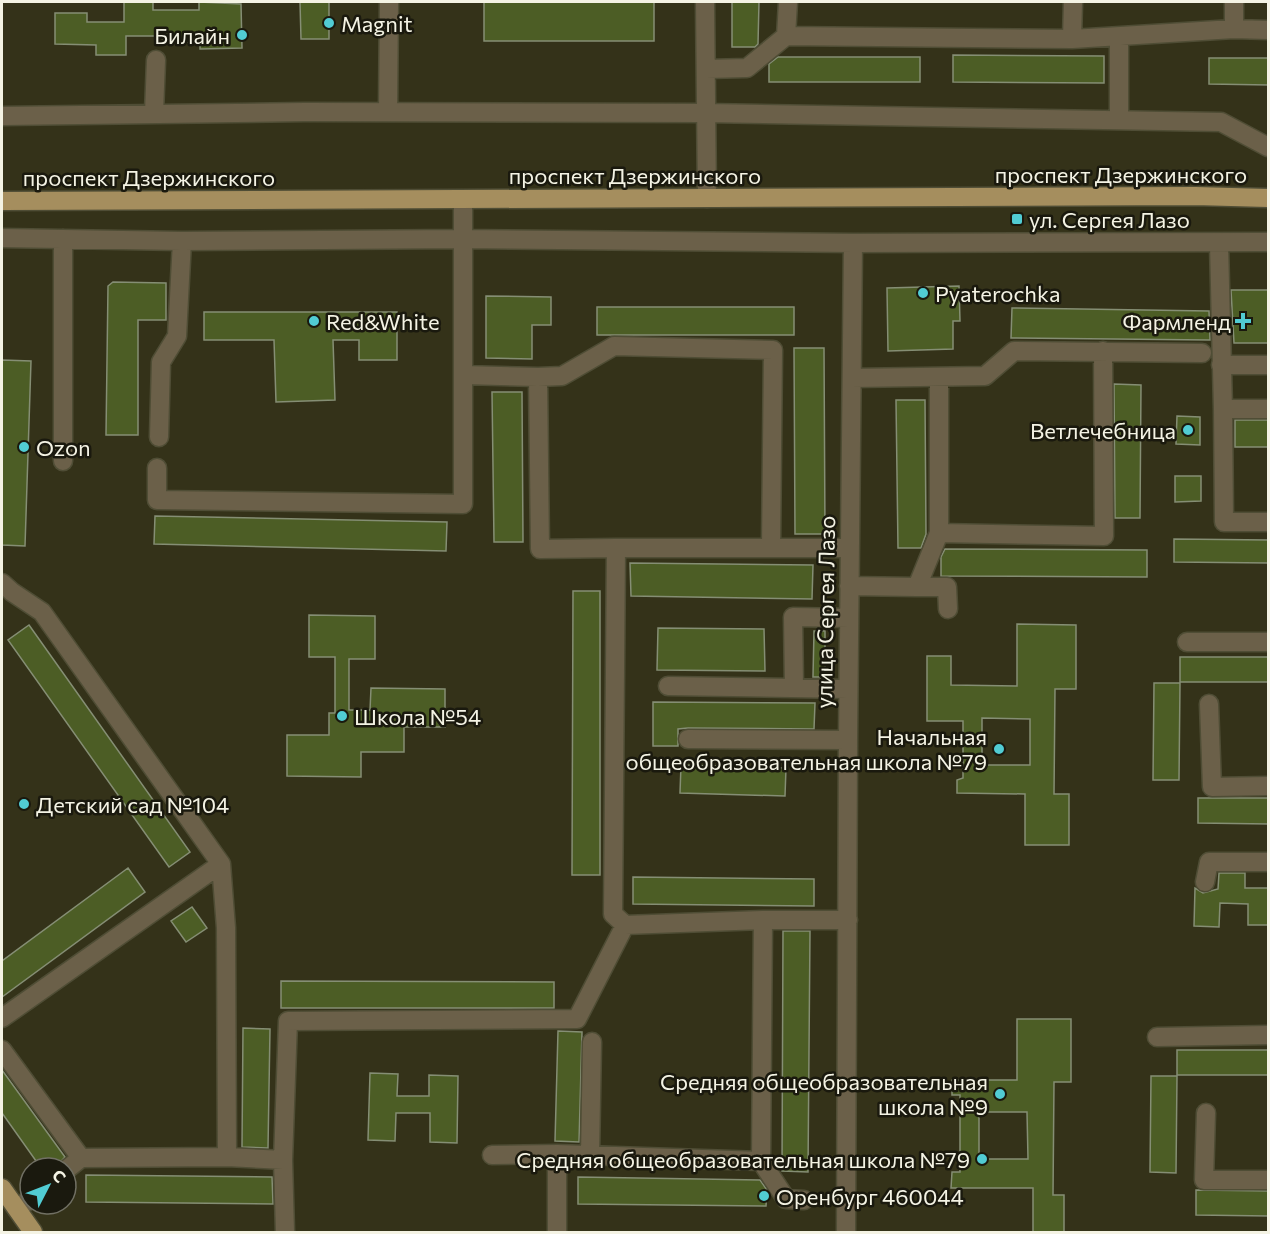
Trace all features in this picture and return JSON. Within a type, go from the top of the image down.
[{"type":"main road","name":"проспект Дзержинского","points":[[2,201],[463,201],[1172,196],[1269,198]]},
{"type":"main road","points":[[2,1188],[18,1200]]},
{"type":"main road","points":[[27,1216],[33,1233]]},
{"type":"street","points":[[388,112],[389,2]]},
{"type":"street","points":[[705,2],[707,198]]},
{"type":"street","points":[[786,36],[788,2]]},
{"type":"street","points":[[1072,39],[1073,2]]},
{"type":"street","points":[[1234,2],[1234,29]]},
{"type":"street","points":[[706,69],[747,68],[786,36],[1072,39],[1119,38],[1234,29],[1269,30]]},
{"type":"street","points":[[1119,38],[1119,120]]},
{"type":"street","points":[[154,113],[156,60]]},
{"type":"street","points":[[2,116],[388,112],[706,113],[1221,122],[1269,147]]},
{"type":"street","points":[[157,468],[157,500],[463,504],[463,201]]},
{"type":"street","points":[[2,238],[182,241],[462,239],[853,243],[1219,244],[1269,242]]},
{"type":"street","points":[[63,239],[63,461]]},
{"type":"street","points":[[159,437],[161,362],[177,336],[182,241]]},
{"type":"street","name":"улица Сергея Лазо","points":[[846,1233],[848,689],[853,243]]},
{"type":"street","points":[[1219,244],[1224,522],[1269,522]]},
{"type":"street","points":[[463,375],[562,376],[614,346],[773,350],[771,547]]},
{"type":"street","points":[[852,378],[985,376],[1014,351],[1202,353]]},
{"type":"street","points":[[939,533],[1104,536],[1103,351]]},
{"type":"street","points":[[1221,365],[1269,366]]},
{"type":"street","points":[[538,377],[540,549],[850,548]]},
{"type":"street","points":[[917,587],[939,533],[939,377]]},
{"type":"street","points":[[1223,409],[1269,409]]},
{"type":"street","points":[[616,548],[613,914],[625,925],[763,920],[848,920]]},
{"type":"street","points":[[849,586],[947,587],[948,609]]},
{"type":"street","points":[[5,592],[42,612],[221,864],[226,928],[227,1157]]},
{"type":"street","points":[[794,687],[793,617],[849,618]]},
{"type":"street","points":[[1187,642],[1269,642]]},
{"type":"street","points":[[668,686],[848,689]]},
{"type":"street","points":[[1209,704],[1212,787],[1269,786]]},
{"type":"street","points":[[688,739],[848,740]]},
{"type":"street","points":[[1204,882],[1209,862],[1269,862]]},
{"type":"street","points":[[2,1018],[221,864]]},
{"type":"street","points":[[763,920],[761,1161],[786,1199],[804,1200]]},
{"type":"street","points":[[285,1233],[284,1160],[288,1021],[577,1019],[625,925]]},
{"type":"street","points":[[1156,1037],[1269,1035]]},
{"type":"street","points":[[590,1155],[592,1042]]},
{"type":"street","points":[[2,1050],[81,1158]]},
{"type":"street","points":[[1206,1113],[1204,1180],[1269,1180]]},
{"type":"street","points":[[492,1155],[557,1154],[761,1161]]},
{"type":"street","points":[[556,1233],[557,1154]]},
{"type":"street","points":[[78,1160],[81,1158],[227,1157],[284,1160]]},
{"type":"building","points":[[124,2],[153,2],[153,10],[199,10],[199,2],[241,4],[242,48],[200,49],[200,42],[163,42],[163,36],[126,36],[126,55],[96,55],[96,45],[55,44],[55,13],[87,13],[87,22],[124,22]]},
{"type":"building","points":[[300,2],[329,2],[329,39],[301,39]]},
{"type":"building","points":[[484,2],[654,2],[654,41],[484,41]]},
{"type":"building","points":[[732,2],[759,2],[758,44],[755,47],[732,47]]},
{"type":"building","points":[[953,55],[1104,56],[1104,83],[953,82]]},
{"type":"building","points":[[778,57],[920,57],[920,82],[769,82],[769,64]]},
{"type":"building","points":[[1209,58],[1269,58],[1269,85],[1209,84]]},
{"type":"building","points":[[113,282],[166,283],[166,320],[138,320],[138,435],[106,435],[108,286]]},
{"type":"building","points":[[959,286],[960,321],[953,321],[953,349],[888,351],[887,288]]},
{"type":"building","points":[[1231,290],[1269,290],[1269,343],[1234,343]]},
{"type":"building","points":[[486,296],[551,297],[551,325],[532,325],[532,359],[486,358]]},
{"type":"building","points":[[597,307],[794,307],[794,335],[597,335]]},
{"type":"building","points":[[1012,308],[1209,311],[1210,340],[1011,338]]},
{"type":"building","points":[[204,312],[397,312],[397,360],[359,360],[359,340],[333,340],[335,400],[276,402],[274,340],[204,340]]},
{"type":"building","points":[[794,348],[824,348],[825,534],[795,534]]},
{"type":"building","points":[[2,360],[31,361],[25,546],[2,545]]},
{"type":"building","points":[[1114,384],[1141,385],[1140,518],[1115,518]]},
{"type":"building","points":[[492,392],[522,392],[523,542],[494,542]]},
{"type":"building","points":[[896,400],[925,400],[926,534],[921,548],[898,548]]},
{"type":"building","name":"Ветлечебница","points":[[1177,416],[1200,417],[1200,445],[1176,444]]},
{"type":"building","points":[[1235,420],[1269,420],[1269,447],[1235,447]]},
{"type":"building","points":[[1175,476],[1201,476],[1201,501],[1175,502]]},
{"type":"building","points":[[155,516],[447,522],[446,551],[154,544]]},
{"type":"building","points":[[1174,539],[1269,540],[1269,563],[1174,562]]},
{"type":"building","points":[[945,549],[1147,550],[1147,577],[941,576],[941,557]]},
{"type":"building","points":[[630,563],[813,565],[812,599],[631,596]]},
{"type":"building","points":[[573,591],[600,591],[600,875],[572,875]]},
{"type":"building","points":[[309,615],[375,616],[375,659],[349,659],[349,710],[370,710],[371,688],[445,689],[445,727],[404,727],[404,752],[361,752],[361,777],[287,776],[287,735],[329,735],[329,713],[335,713],[335,657],[309,657]]},
{"type":"building","points":[[1017,624],[1076,625],[1076,689],[1055,689],[1054,794],[1069,794],[1069,845],[1025,845],[1025,794],[957,793],[957,780],[963,778],[963,721],[927,721],[927,656],[951,656],[951,685],[1017,686]],"holes":[[[982,718],[1030,719],[1030,765],[982,765]]]},
{"type":"building","points":[[29,625],[190,852],[169,867],[8,640]]},
{"type":"building","points":[[658,628],[764,629],[765,671],[657,670]]},
{"type":"building","points":[[814,631],[825,631],[825,677],[813,677]]},
{"type":"building","points":[[1180,657],[1269,657],[1269,682],[1180,682]]},
{"type":"building","points":[[1154,683],[1180,683],[1179,780],[1153,780]]},
{"type":"building","points":[[653,702],[815,703],[814,729],[678,729],[678,746],[653,746]]},
{"type":"building","points":[[681,765],[786,768],[785,796],[680,793]]},
{"type":"building","points":[[1198,798],[1269,798],[1269,824],[1198,823]]},
{"type":"building","points":[[128,868],[145,892],[2,997],[2,961]]},
{"type":"building","points":[[1219,873],[1245,873],[1245,888],[1269,888],[1269,925],[1248,925],[1248,904],[1220,903],[1219,927],[1194,926],[1195,888],[1203,893],[1218,889]]},
{"type":"building","points":[[633,877],[814,879],[814,906],[633,904]]},
{"type":"building","points":[[192,907],[207,928],[186,942],[171,921]]},
{"type":"building","points":[[783,931],[810,931],[808,1172],[782,1171]]},
{"type":"building","points":[[281,981],[554,982],[554,1008],[281,1008]]},
{"type":"building","points":[[1017,1019],[1071,1019],[1071,1082],[1054,1082],[1053,1195],[1064,1195],[1064,1233],[1033,1233],[1033,1188],[951,1188],[952,1172],[960,1172],[960,1095],[952,1095],[952,1080],[1017,1080]],"holes":[[[979,1112],[1027,1112],[1028,1159],[979,1159]]]},
{"type":"building","points":[[243,1028],[270,1029],[268,1148],[242,1147]]},
{"type":"building","points":[[558,1031],[582,1032],[579,1142],[555,1141]]},
{"type":"building","points":[[1177,1050],[1269,1050],[1269,1075],[1177,1075]]},
{"type":"building","points":[[2,1070],[64,1156],[32,1156],[2,1113]]},
{"type":"building","points":[[370,1073],[398,1074],[397,1096],[429,1096],[429,1075],[458,1076],[457,1143],[430,1142],[430,1113],[396,1113],[395,1141],[368,1140]]},
{"type":"building","points":[[1151,1076],[1177,1076],[1176,1173],[1150,1172]]},
{"type":"building","points":[[86,1175],[272,1177],[273,1204],[86,1202]]},
{"type":"building","points":[[578,1177],[760,1180],[767,1190],[766,1206],[578,1204]]},
{"type":"building","points":[[1196,1190],[1269,1191],[1269,1216],[1196,1215]]},
{"type":"place","name":"Magnit","points":[[329,23]]},
{"type":"place","name":"Билайн","points":[[242,35]]},
{"type":"place","name":"ул. Сергея Лазо","points":[[1017,219]]},
{"type":"place","name":"Pyaterochka","points":[[923,293]]},
{"type":"place","name":"Red&White","points":[[314,321]]},
{"type":"place","name":"Фармленд","points":[[1243,321]]},
{"type":"place","name":"Ветлечебница","points":[[1188,430]]},
{"type":"place","name":"Ozon","points":[[24,447]]},
{"type":"place","name":"Школа №54","points":[[342,716]]},
{"type":"place","name":"Начальная общеобразовательная школа №79","points":[[999,749]]},
{"type":"place","name":"Детский сад №104","points":[[24,804]]},
{"type":"place","name":"Средняя общеобразовательная школа №9","points":[[1000,1094]]},
{"type":"place","name":"Средняя общеобразовательная школа №79","points":[[982,1159]]},
{"type":"place","name":"Оренбург 460044","points":[[764,1196]]}]
